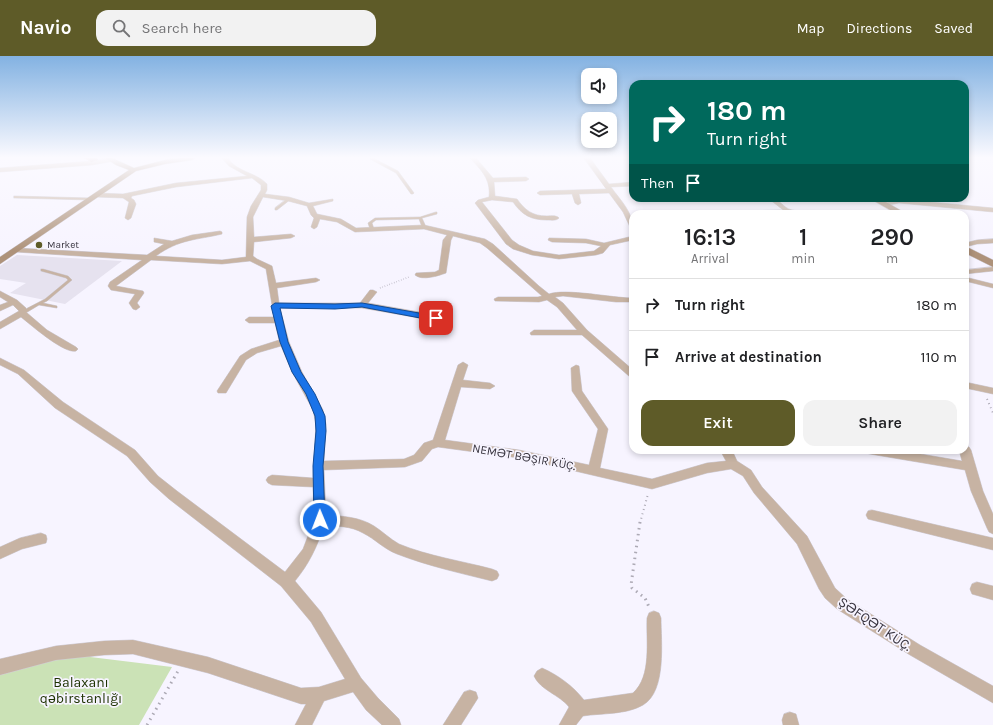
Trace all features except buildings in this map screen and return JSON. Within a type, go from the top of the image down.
[{"type":"street","points":[[1,260],[106,189]]},
{"type":"street","points":[[94,197],[129,196],[155,189]]},
{"type":"street","points":[[250,259],[248,253],[250,240],[250,217],[254,206],[264,189]]},
{"type":"street","points":[[492,189],[492,198]]},
{"type":"street","points":[[540,193],[575,192],[598,189]]},
{"type":"street","points":[[609,189],[629,214]]},
{"type":"street","points":[[575,192],[578,203]]},
{"type":"street","points":[[262,195],[289,199],[308,205],[313,210],[314,215],[339,220],[355,230],[424,227],[478,239],[490,246],[536,288],[560,305],[584,332],[629,371]]},
{"type":"street","points":[[128,218],[133,204],[132,201],[126,198],[129,196]]},
{"type":"street","points":[[556,218],[535,217],[524,211],[516,200],[492,198],[480,200],[478,203],[509,242],[532,253],[554,257],[578,256],[596,253],[605,245]]},
{"type":"street","points":[[308,205],[331,200]]},
{"type":"street","points":[[777,202],[788,210]]},
{"type":"street","points":[[880,202],[895,210]]},
{"type":"street","points":[[884,204],[894,202]]},
{"type":"street","points":[[909,202],[993,210]]},
{"type":"street","points":[[314,227],[318,217]]},
{"type":"street","points":[[136,307],[133,303],[140,293],[112,286],[113,284],[149,257],[172,243],[198,236],[220,233]]},
{"type":"street","points":[[419,275],[436,274],[443,271],[447,240],[451,233]]},
{"type":"street","points":[[250,240],[291,236]]},
{"type":"street","points":[[552,240],[586,241],[605,245],[629,239]]},
{"type":"street","points":[[157,240],[172,243]]},
{"type":"street","points":[[969,244],[993,241]]},
{"type":"street","points":[[490,246],[509,242]]},
{"type":"street","points":[[16,250],[222,262],[250,259],[269,268],[275,306],[284,342],[297,372],[318,410],[321,431],[318,466],[320,520],[308,552],[300,565],[286,581]]},
{"type":"street","points":[[969,251],[993,264]]},
{"type":"street","points":[[969,272],[993,269]]},
{"type":"street","points":[[273,286],[316,280]]},
{"type":"street","points":[[969,280],[993,286]]},
{"type":"street","points":[[362,305],[373,292]]},
{"type":"street","points":[[0,293],[22,308],[22,314]]},
{"type":"street","points":[[498,299],[539,300],[556,294],[577,294],[616,300],[629,300]]},
{"type":"street","points":[[0,308],[14,302]]},
{"type":"street","points":[[275,306],[362,305],[436,318]]},
{"type":"street","points":[[0,326],[22,314]]},
{"type":"street","points":[[22,314],[44,332],[73,349]]},
{"type":"street","points":[[249,320],[279,320]]},
{"type":"street","points":[[534,333],[565,334],[584,332]]},
{"type":"street","points":[[222,391],[242,358],[254,351],[284,342]]},
{"type":"street","points":[[0,361],[21,372],[59,405],[131,453],[154,479],[173,495],[286,581],[316,617],[356,683],[392,725]]},
{"type":"street","points":[[318,466],[405,463],[418,458],[428,446],[438,443],[463,365]]},
{"type":"street","points":[[576,368],[577,391],[603,429],[594,470]]},
{"type":"street","points":[[457,383],[490,386]]},
{"type":"street","points":[[969,386],[988,390]]},
{"type":"street","name":"NEMƏT BƏŞIR KÜÇ.","points":[[438,443],[519,454],[652,484],[707,468],[733,464]]},
{"type":"street","name":"ŞƏFQƏT KÜÇ.","points":[[728,454],[733,464],[747,473],[758,490],[802,540],[824,584],[830,593],[842,604],[915,650],[993,695]]},
{"type":"street","points":[[894,454],[968,466]]},
{"type":"street","points":[[966,454],[968,466],[993,528]]},
{"type":"street","points":[[272,480],[319,483]]},
{"type":"street","points":[[872,515],[993,544]]},
{"type":"street","points":[[320,520],[342,520],[356,524],[368,529],[393,547],[414,555],[492,575]]},
{"type":"street","points":[[0,552],[20,544],[40,539]]},
{"type":"street","points":[[977,589],[993,593]]},
{"type":"street","points":[[567,725],[574,712],[580,708],[637,700],[646,693],[653,672],[654,618]]},
{"type":"street","points":[[0,667],[56,653],[104,648],[133,647],[208,665],[300,696],[319,695],[356,683]]},
{"type":"street","points":[[542,676],[570,695],[580,708]]},
{"type":"street","points":[[303,725],[319,695]]},
{"type":"street","points":[[451,725],[470,698]]},
{"type":"lane","points":[[409,189],[412,193]]},
{"type":"lane","points":[[15,197],[94,197]]},
{"type":"lane","points":[[276,209],[289,199]]},
{"type":"lane","points":[[372,229],[370,223],[375,220],[420,218],[436,213]]},
{"type":"lane","points":[[420,218],[424,227]]},
{"type":"lane","points":[[22,314],[39,304],[70,280],[67,277],[42,270]]},
{"type":"lane","points":[[39,304],[56,307]]},
{"type":"path","points":[[373,292],[388,285],[419,275]]},
{"type":"path","points":[[988,390],[993,413]]},
{"type":"path","points":[[652,484],[643,506],[638,528],[631,585],[632,588],[645,598],[654,618]]},
{"type":"path","points":[[146,725],[184,660]]},
{"type":"shaded area","points":[[17,255],[122,261],[65,304],[10,293],[26,283],[0,279],[0,266]]},
{"type":"green space","name":"Balaxanı qəbirstanlığı","points":[[74,655],[172,667],[139,725],[0,725],[0,675]]},
{"type":"place","name":"Market","points":[[39,245]]},
{"type":"route","points":[[320,520],[318,466],[321,431],[320,416],[310,394],[297,372],[284,342],[275,306],[362,305],[436,318]]}]
